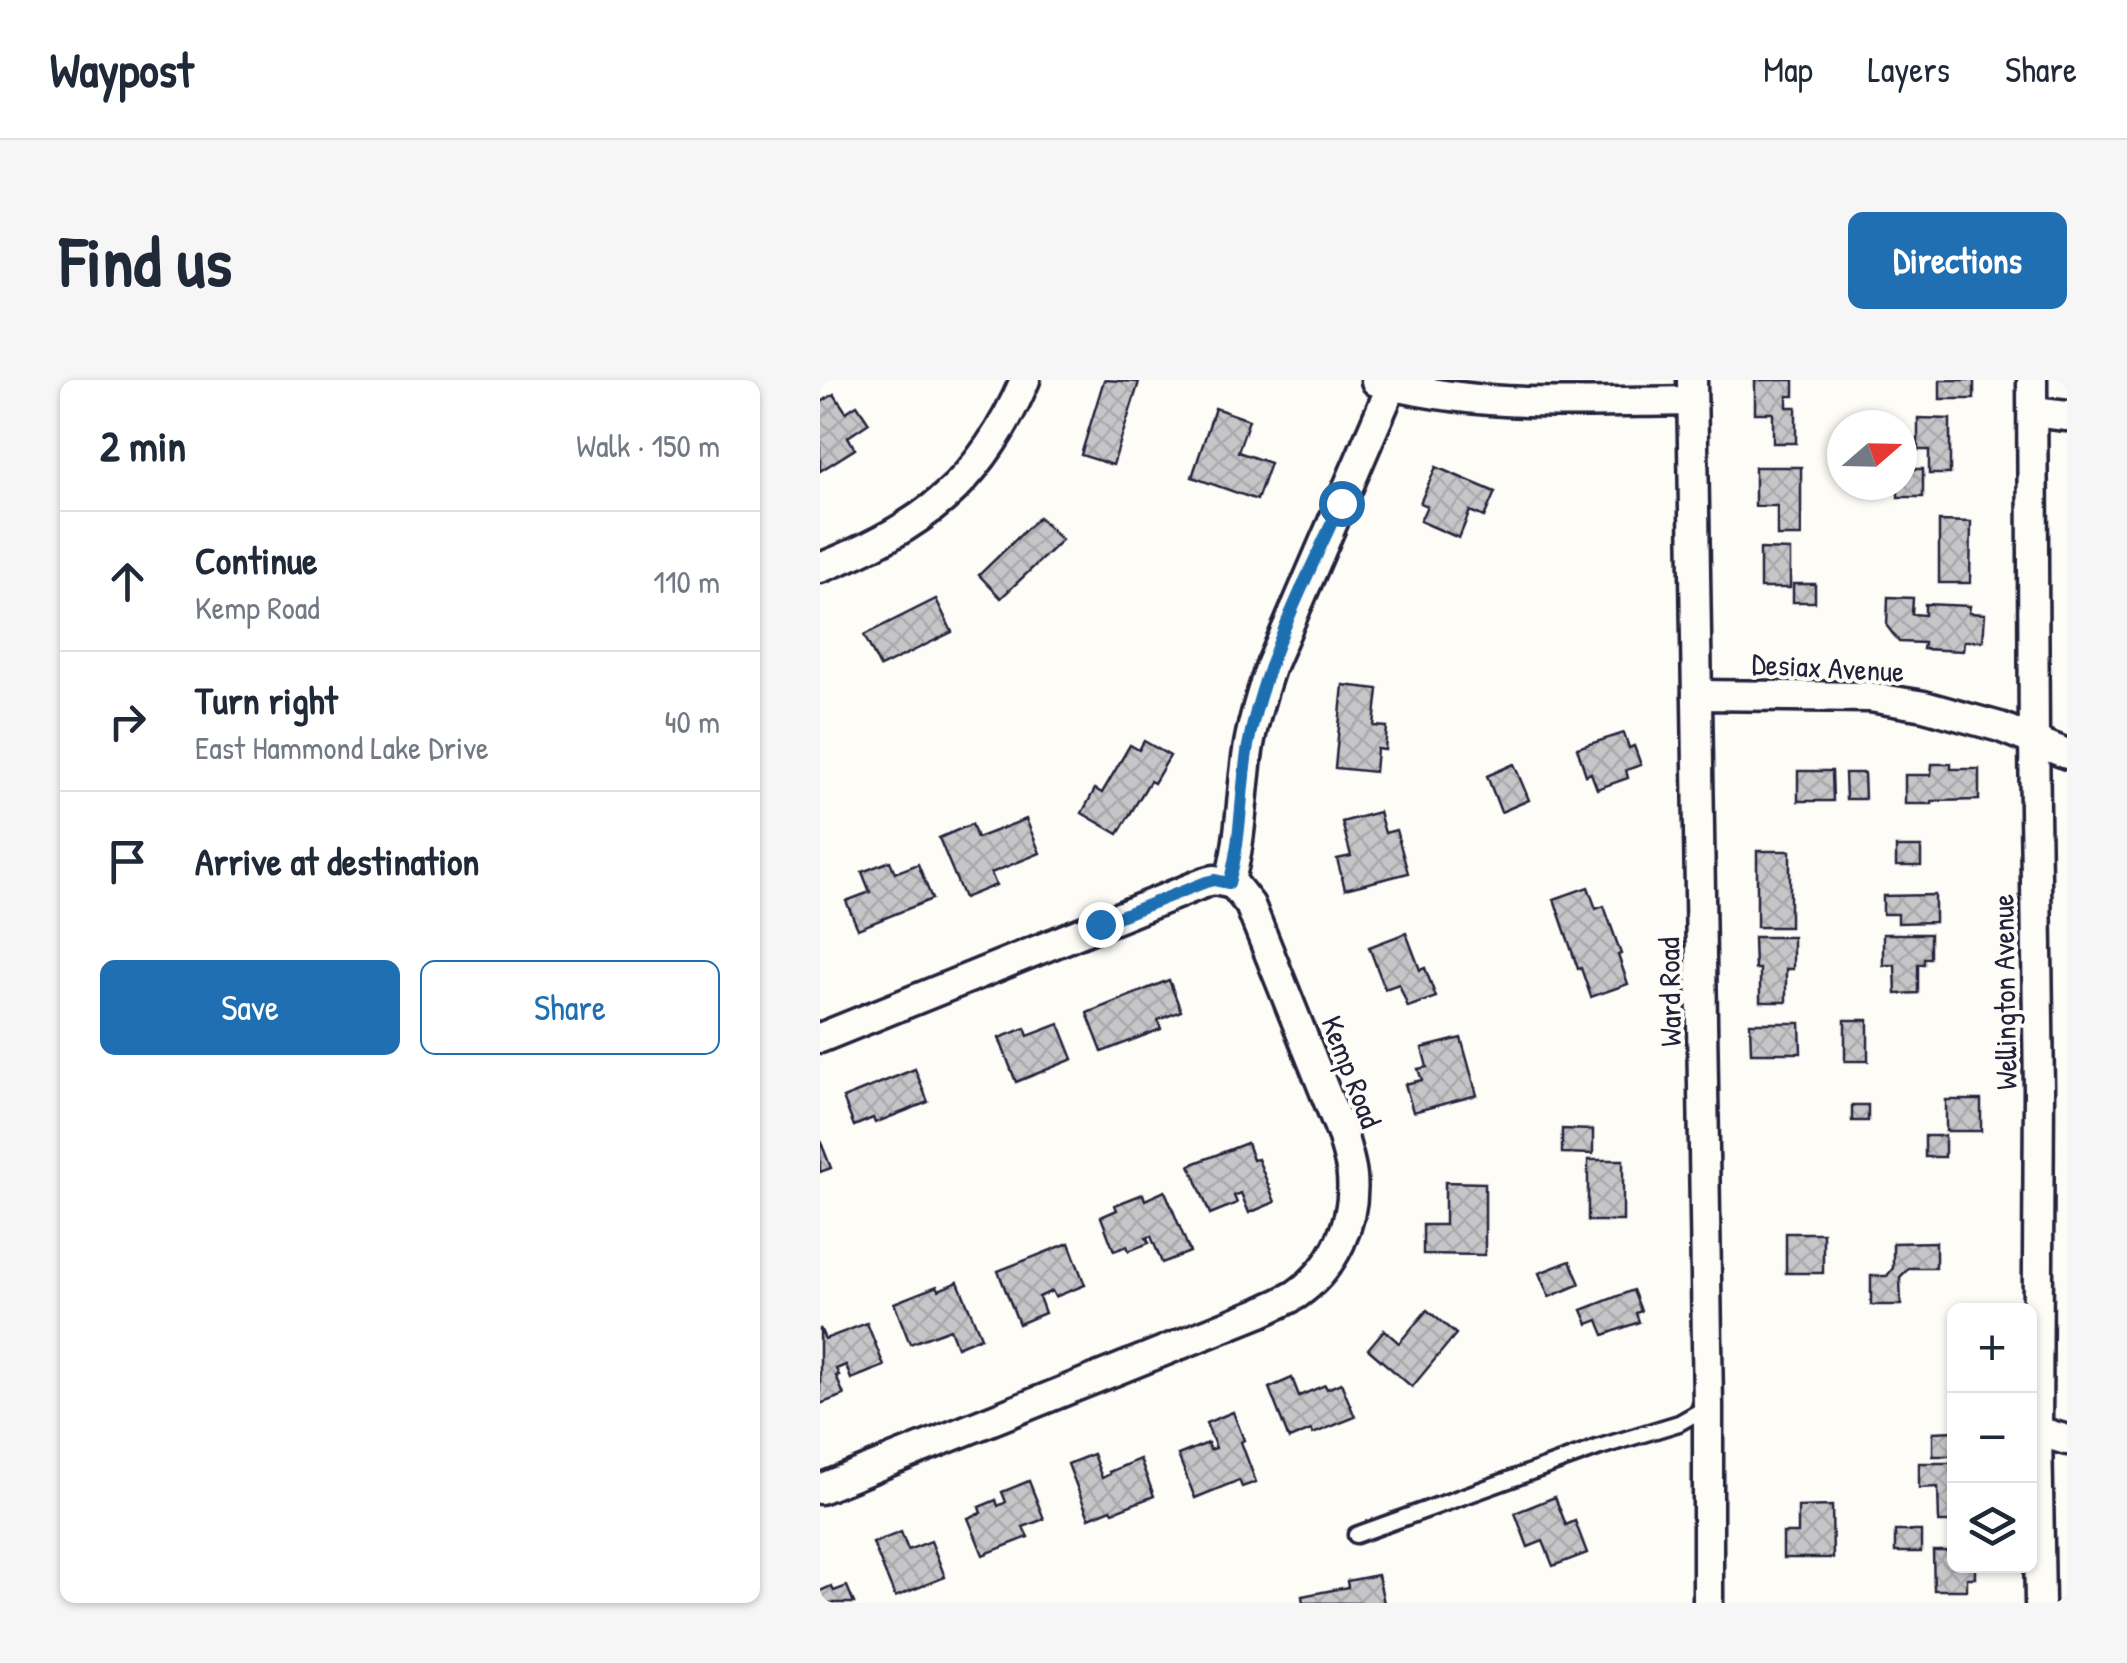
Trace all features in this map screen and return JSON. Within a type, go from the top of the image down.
[{"type":"street","points":[[820,568],[897,533],[951,492],[992,443],[1025,380]]},
{"type":"street","name":"Wellington Avenue","points":[[2032,380],[2039,1090],[2036,1393]]},
{"type":"street","points":[[820,1038],[1206,882],[1229,883],[1237,856],[1248,748],[1264,685],[1383,383],[1444,396],[1550,402],[1692,390]]},
{"type":"street","name":"Ward Road","points":[[1692,390],[1708,1603]]},
{"type":"street","points":[[2033,412],[2067,416]]},
{"type":"street","name":"Desiax Avenue","points":[[1697,695],[1870,698],[1924,706],[2000,727],[2067,754]]},
{"type":"street","name":"Kemp Road","points":[[820,1490],[1261,1312],[1294,1295],[1334,1257],[1353,1198],[1352,1172],[1342,1137],[1250,905],[1229,883]]},
{"type":"street","points":[[2039,1090],[2067,1097]]},
{"type":"street","points":[[2037,1431],[2067,1440]]},
{"type":"street","name":"Wellington Avenue","points":[[2037,1474],[2040,1603]]},
{"type":"lane","points":[[1356,1535],[1600,1447],[1679,1423],[1708,1406]]},
{"type":"building","points":[[1104,380],[1139,382],[1113,465],[1081,455]]},
{"type":"building","points":[[1755,380],[1794,380],[1794,396],[1787,396],[1787,407],[1796,407],[1796,443],[1773,443],[1773,413],[1755,413]]},
{"type":"building","points":[[1940,380],[1974,380],[1974,399],[1940,399]]},
{"type":"building","points":[[834,394],[846,412],[857,405],[869,423],[848,437],[855,449],[820,471],[820,403]]},
{"type":"building","points":[[1215,408],[1249,420],[1238,452],[1270,463],[1257,500],[1192,477]]},
{"type":"building","points":[[1918,418],[1950,419],[1950,474],[1929,474],[1929,450],[1918,450]]},
{"type":"building","points":[[1436,467],[1495,492],[1484,517],[1470,511],[1459,538],[1420,521],[1427,506],[1420,503]]},
{"type":"building","points":[[1755,467],[1801,467],[1801,536],[1777,536],[1777,506],[1755,506]]},
{"type":"building","points":[[1917,469],[1923,469],[1923,497],[1917,497]]},
{"type":"building","points":[[1039,517],[1062,540],[1001,598],[979,575]]},
{"type":"building","points":[[1939,521],[1971,522],[1970,583],[1939,583]]},
{"type":"building","points":[[1760,549],[1790,550],[1790,588],[1760,588]]},
{"type":"building","points":[[1793,584],[1815,584],[1815,602],[1793,602]]},
{"type":"building","points":[[1888,597],[1913,598],[1912,614],[1925,615],[1925,604],[1970,606],[1969,613],[1985,614],[1983,641],[1964,641],[1963,651],[1923,649],[1924,643],[1899,642],[1887,626]]},
{"type":"building","points":[[936,599],[952,632],[880,667],[864,635]]},
{"type":"building","points":[[1343,685],[1378,689],[1374,726],[1387,727],[1385,750],[1377,749],[1375,772],[1335,768]]},
{"type":"building","points":[[1624,733],[1641,765],[1626,770],[1628,778],[1597,789],[1591,773],[1586,775],[1577,748]]},
{"type":"building","points":[[1144,741],[1170,756],[1118,834],[1082,813],[1095,789],[1102,793],[1130,745],[1139,750]]},
{"type":"building","points":[[1514,764],[1529,800],[1501,812],[1487,776]]},
{"type":"building","points":[[1932,764],[1979,769],[1979,800],[1905,804],[1905,775],[1931,775]]},
{"type":"building","points":[[1798,771],[1832,771],[1833,801],[1798,801]]},
{"type":"building","points":[[1845,773],[1864,773],[1865,799],[1846,799]]},
{"type":"building","points":[[1379,812],[1385,833],[1396,830],[1408,873],[1345,889],[1337,859],[1351,856],[1342,822]]},
{"type":"building","points":[[1026,819],[1040,853],[991,873],[996,885],[964,898],[939,838],[972,824],[977,838]]},
{"type":"building","points":[[1896,847],[1921,847],[1921,866],[1896,866]]},
{"type":"building","points":[[1757,851],[1790,851],[1790,927],[1757,927]]},
{"type":"building","points":[[890,861],[895,873],[918,864],[932,899],[858,929],[846,901],[870,892],[862,872]]},
{"type":"building","points":[[1588,887],[1596,909],[1604,906],[1628,984],[1591,997],[1554,899]]},
{"type":"building","points":[[1935,895],[1935,922],[1898,923],[1898,914],[1883,914],[1883,896]]},
{"type":"building","points":[[1406,933],[1420,970],[1425,968],[1436,997],[1408,1007],[1399,984],[1385,989],[1369,947]]},
{"type":"building","points":[[1883,934],[1930,934],[1930,958],[1918,964],[1918,993],[1896,994],[1895,965],[1883,965]]},
{"type":"building","points":[[1754,937],[1793,937],[1793,969],[1786,969],[1786,1002],[1760,1002],[1760,969],[1755,969]]},
{"type":"building","points":[[1169,980],[1181,1011],[1158,1020],[1161,1029],[1102,1052],[1087,1013]]},
{"type":"building","points":[[1845,1020],[1868,1020],[1868,1061],[1845,1061]]},
{"type":"building","points":[[1750,1023],[1800,1023],[1801,1053],[1751,1053]]},
{"type":"building","points":[[1059,1024],[1073,1059],[1016,1082],[999,1038],[1025,1028],[1028,1036]]},
{"type":"building","points":[[1461,1038],[1477,1095],[1413,1112],[1405,1084],[1422,1080],[1418,1069],[1427,1067],[1422,1048]]},
{"type":"building","points":[[915,1069],[928,1102],[875,1123],[873,1118],[854,1126],[843,1098]]},
{"type":"building","points":[[1946,1100],[1981,1100],[1981,1131],[1946,1131]]},
{"type":"building","points":[[1852,1105],[1868,1105],[1868,1121],[1852,1121]]},
{"type":"building","points":[[1562,1129],[1593,1130],[1593,1154],[1562,1153]]},
{"type":"building","points":[[1925,1136],[1945,1136],[1945,1157],[1925,1157]]},
{"type":"building","points":[[820,1140],[831,1168],[820,1172]]},
{"type":"building","points":[[1247,1143],[1253,1160],[1258,1159],[1275,1202],[1249,1213],[1241,1193],[1234,1196],[1237,1203],[1210,1214],[1190,1165]]},
{"type":"building","points":[[1588,1160],[1623,1160],[1623,1221],[1588,1221]]},
{"type":"building","points":[[1445,1182],[1485,1183],[1485,1255],[1423,1254],[1423,1225],[1445,1225]]},
{"type":"building","points":[[1165,1191],[1190,1252],[1162,1263],[1151,1236],[1146,1238],[1149,1243],[1129,1251],[1127,1246],[1114,1251],[1101,1217],[1117,1210],[1115,1205],[1143,1194],[1145,1200]]},
{"type":"building","points":[[1786,1233],[1823,1233],[1823,1273],[1786,1273]]},
{"type":"building","points":[[1936,1242],[1936,1268],[1909,1268],[1900,1277],[1901,1305],[1871,1305],[1871,1276],[1887,1276],[1893,1268],[1893,1243]]},
{"type":"building","points":[[1069,1243],[1085,1285],[1055,1297],[1052,1291],[1039,1297],[1045,1313],[1019,1324],[998,1271]]},
{"type":"building","points":[[1570,1261],[1580,1284],[1549,1297],[1539,1273]]},
{"type":"building","points":[[958,1282],[981,1337],[957,1347],[950,1329],[910,1344],[894,1303]]},
{"type":"building","points":[[1633,1290],[1641,1311],[1636,1313],[1639,1322],[1604,1335],[1598,1320],[1588,1324],[1582,1310]]},
{"type":"building","points":[[1427,1310],[1456,1334],[1412,1387],[1368,1349],[1384,1330],[1399,1343]]},
{"type":"building","points":[[867,1323],[884,1366],[851,1379],[846,1365],[836,1369],[844,1395],[820,1404],[820,1328],[825,1339]]},
{"type":"building","points":[[1292,1378],[1299,1396],[1341,1383],[1355,1417],[1289,1439],[1269,1388]]},
{"type":"building","points":[[1233,1412],[1256,1482],[1242,1487],[1239,1480],[1195,1498],[1178,1455],[1208,1443],[1210,1450],[1216,1448],[1206,1423]]},
{"type":"building","points":[[1947,1431],[1947,1456],[1933,1456],[1933,1432]]},
{"type":"building","points":[[1093,1454],[1102,1478],[1140,1459],[1154,1496],[1089,1518],[1068,1464]]},
{"type":"building","points":[[1919,1463],[1947,1463],[1947,1522],[1939,1522],[1938,1487],[1919,1488]]},
{"type":"building","points":[[1029,1481],[1044,1519],[1023,1527],[1028,1537],[983,1555],[968,1518],[981,1513],[979,1507],[996,1500],[998,1506],[1006,1502],[1002,1492]]},
{"type":"building","points":[[1555,1497],[1566,1525],[1575,1521],[1587,1553],[1553,1566],[1543,1541],[1528,1547],[1515,1513]]},
{"type":"building","points":[[1832,1506],[1833,1558],[1783,1558],[1783,1533],[1798,1533],[1798,1507]]},
{"type":"building","points":[[1895,1531],[1921,1531],[1921,1552],[1895,1552]]},
{"type":"building","points":[[901,1532],[908,1550],[931,1541],[945,1577],[895,1597],[873,1543]]},
{"type":"building","points":[[1933,1551],[1947,1551],[1947,1573],[1975,1573],[1975,1578],[1967,1578],[1967,1590],[1934,1590]]},
{"type":"building","points":[[1378,1575],[1384,1603],[1303,1603],[1302,1596],[1348,1587],[1347,1581]]},
{"type":"building","points":[[831,1586],[834,1591],[847,1586],[854,1603],[820,1603],[820,1591]]},
{"type":"route","points":[[1100,924],[1206,882],[1229,883],[1237,856],[1248,748],[1258,703],[1284,632],[1341,503]]}]
